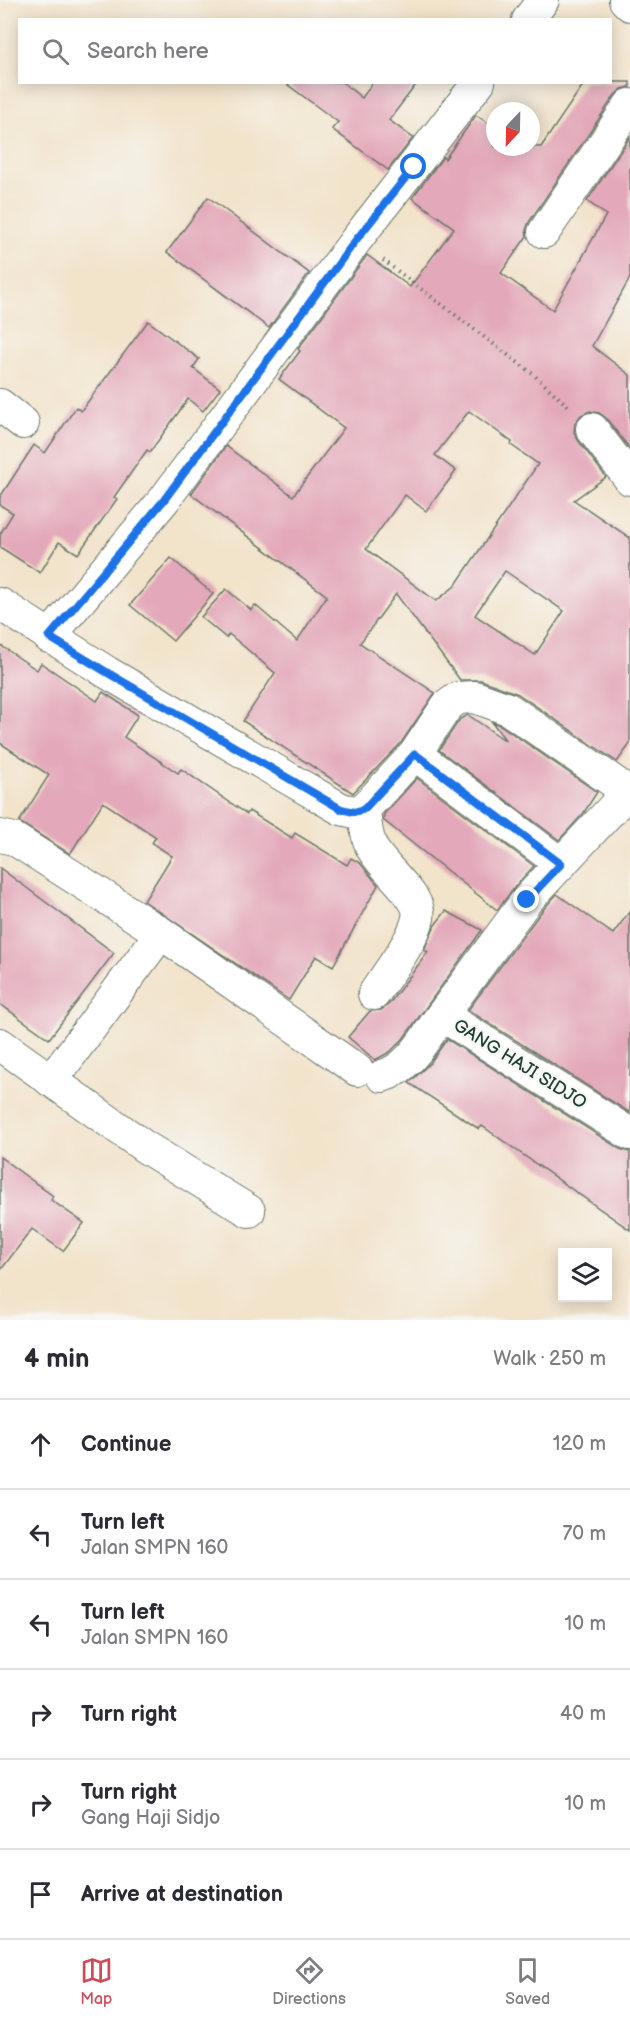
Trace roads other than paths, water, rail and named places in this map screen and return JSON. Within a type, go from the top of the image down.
[{"type":"street","points":[[530,18],[543,0]]},
{"type":"street","points":[[625,0],[630,5]]},
{"type":"street","points":[[49,637],[164,500],[356,240],[477,84]]},
{"type":"street","points":[[544,232],[630,105]]},
{"type":"street","points":[[592,429],[630,479]]},
{"type":"street","points":[[0,604],[108,673],[341,809],[354,812],[364,809],[415,754],[447,706],[458,698],[475,697],[508,709],[629,793]]},
{"type":"street","points":[[415,754],[561,864]]},
{"type":"street","name":"GANG HAJI SIDJO","points":[[629,793],[527,900],[442,1015],[630,1134]]},
{"type":"street","points":[[364,809],[366,831],[372,847],[392,876],[415,899],[419,909],[418,920],[411,935],[374,994]]},
{"type":"street","points":[[0,836],[14,839],[161,933],[370,1073],[393,1074],[403,1066],[442,1015]]},
{"type":"street","points":[[51,1081],[161,933]]},
{"type":"street","points":[[0,1044],[145,1147],[249,1211]]}]
